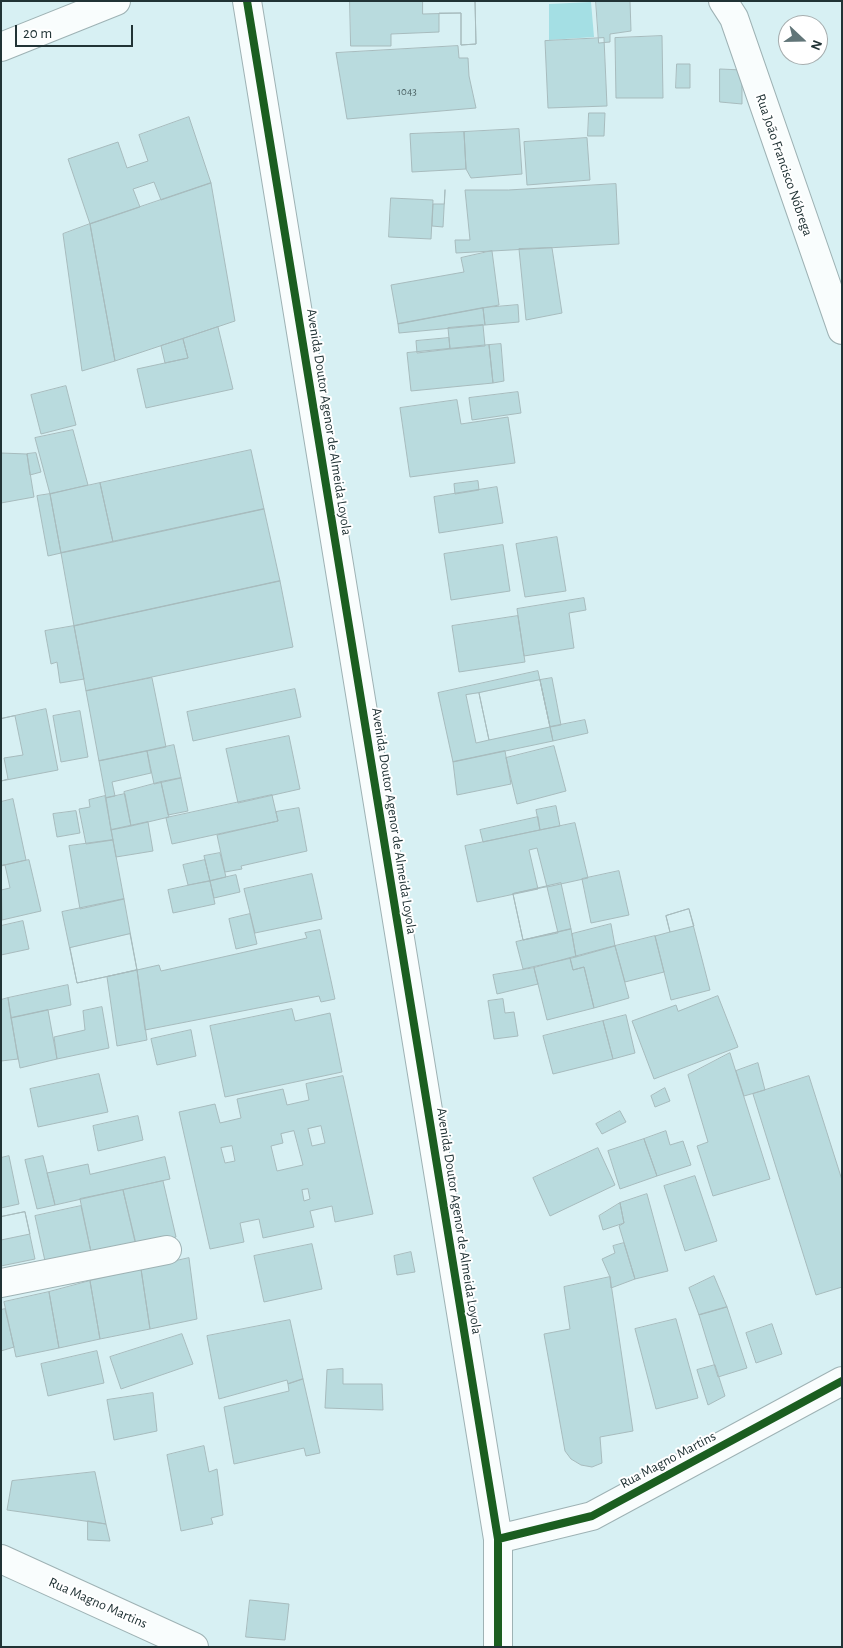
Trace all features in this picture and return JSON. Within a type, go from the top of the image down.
[{"type":"street","points":[[1,47],[116,1]]},
{"type":"street","name":"Avenida Doutor Agenor de Almeida Loyola","points":[[247,1],[498,1539],[498,1647]]},
{"type":"street","name":"Rua João Francisco Nóbrega","points":[[723,1],[734,18],[842,330]]},
{"type":"street","points":[[1,1283],[167,1250]]},
{"type":"street","name":"Rua Magno Martins","points":[[498,1539],[592,1516],[842,1381]]},
{"type":"street","name":"Rua Magno Martins","points":[[1,1559],[194,1647]]},
{"type":"shaded area","points":[[591,2],[594,37],[549,40],[549,4]]},
{"type":"building","points":[[350,1],[475,1],[476,44],[461,45],[461,13],[439,13],[439,32],[391,34],[391,46],[351,46]]},
{"type":"building","points":[[423,1],[475,1],[476,44],[461,45],[461,13],[423,14]]},
{"type":"building","points":[[596,1],[630,1],[631,31],[610,34],[610,42],[599,43]]},
{"type":"building","points":[[662,36],[663,98],[616,98],[615,38]]},
{"type":"building","points":[[604,38],[607,106],[548,108],[545,41]]},
{"type":"building","points":[[458,46],[459,58],[468,58],[469,76],[476,108],[347,119],[336,53]]},
{"type":"building","points":[[677,64],[690,64],[690,88],[676,88]]},
{"type":"building","points":[[720,69],[742,70],[742,104],[720,102]]},
{"type":"building","points":[[589,113],[605,113],[604,136],[588,136]]},
{"type":"building","points":[[189,117],[211,183],[161,200],[154,182],[133,189],[140,207],[90,224],[68,159],[118,142],[127,168],[148,161],[139,135]]},
{"type":"building","points":[[519,129],[522,174],[471,178],[466,169],[464,132]]},
{"type":"building","points":[[464,132],[466,169],[412,172],[410,134]]},
{"type":"building","points":[[587,138],[590,180],[527,185],[524,142]]},
{"type":"building","points":[[211,183],[235,321],[115,361],[90,224]]},
{"type":"building","points":[[616,184],[619,244],[456,253],[455,240],[470,240],[465,190],[508,190]]},
{"type":"building","points":[[445,190],[443,227],[432,226],[433,204],[444,204]]},
{"type":"building","points":[[391,198],[433,200],[431,239],[389,237]]},
{"type":"building","points":[[90,224],[115,361],[82,371],[63,234]]},
{"type":"building","points":[[552,248],[562,313],[526,320],[519,249]]},
{"type":"building","points":[[492,251],[499,305],[398,324],[391,285],[464,272],[461,258]]},
{"type":"building","points":[[518,305],[519,322],[485,325],[483,308]]},
{"type":"building","points":[[483,308],[485,325],[399,333],[398,324]]},
{"type":"building","points":[[483,325],[485,346],[450,349],[448,328]]},
{"type":"building","points":[[218,327],[233,389],[146,408],[137,369],[188,358],[183,339]]},
{"type":"building","points":[[449,338],[450,349],[417,353],[416,341]]},
{"type":"building","points":[[183,339],[188,358],[165,363],[161,346]]},
{"type":"building","points":[[501,344],[504,381],[493,383],[489,345]]},
{"type":"building","points":[[489,345],[493,383],[411,391],[407,353]]},
{"type":"building","points":[[66,386],[76,425],[41,434],[31,395]]},
{"type":"building","points":[[518,392],[521,413],[472,420],[469,398]]},
{"type":"building","points":[[457,400],[461,424],[508,417],[515,463],[410,477],[400,408]]},
{"type":"building","points":[[73,430],[88,485],[50,494],[35,438]]},
{"type":"building","points":[[251,450],[264,509],[113,542],[100,483]]},
{"type":"building","points":[[1,453],[27,454],[34,497],[1,503]]},
{"type":"building","points":[[36,453],[41,472],[30,475],[27,454]]},
{"type":"building","points":[[478,481],[479,490],[455,494],[454,484]]},
{"type":"building","points":[[100,483],[113,542],[61,553],[50,494]]},
{"type":"building","points":[[497,487],[503,523],[439,533],[434,497]]},
{"type":"building","points":[[50,494],[61,553],[48,556],[37,496]]},
{"type":"building","points":[[264,509],[280,581],[74,626],[61,553]]},
{"type":"building","points":[[557,537],[566,591],[525,597],[516,544]]},
{"type":"building","points":[[503,545],[510,591],[451,600],[444,554]]},
{"type":"building","points":[[280,581],[293,647],[86,691],[74,626]]},
{"type":"building","points":[[584,598],[586,610],[569,613],[574,648],[524,656],[517,609]]},
{"type":"building","points":[[518,616],[525,662],[459,672],[452,626]]},
{"type":"building","points":[[74,626],[84,679],[60,683],[57,662],[51,664],[45,631]]},
{"type":"building","points":[[538,671],[553,741],[453,762],[438,693]]},
{"type":"building","points":[[152,678],[166,747],[99,761],[86,691]]},
{"type":"building","points":[[552,678],[561,725],[550,727],[540,680]]},
{"type":"building","points":[[540,680],[550,727],[489,740],[479,693]]},
{"type":"building","points":[[295,689],[301,717],[193,741],[187,712]]},
{"type":"building","points":[[479,693],[489,740],[476,743],[466,695]]},
{"type":"building","points":[[46,709],[58,770],[1,781],[1,719]]},
{"type":"building","points":[[80,711],[88,757],[61,762],[53,716]]},
{"type":"building","points":[[15,716],[23,755],[4,758],[8,779],[1,781],[1,719]]},
{"type":"building","points":[[585,720],[588,733],[553,741],[550,727]]},
{"type":"building","points":[[289,736],[300,789],[238,803],[226,749]]},
{"type":"building","points":[[174,745],[181,778],[154,784],[147,751]]},
{"type":"building","points":[[554,746],[566,791],[517,804],[506,758]]},
{"type":"building","points":[[147,751],[151,773],[112,782],[115,796],[106,798],[99,761]]},
{"type":"building","points":[[505,751],[511,784],[457,795],[453,762]]},
{"type":"building","points":[[181,778],[188,811],[168,815],[161,782]]},
{"type":"building","points":[[161,782],[169,817],[131,826],[124,792]]},
{"type":"building","points":[[125,794],[131,826],[111,830],[106,798]]},
{"type":"building","points":[[272,795],[278,821],[172,844],[166,818]]},
{"type":"building","points":[[105,796],[113,840],[86,844],[79,809],[90,807],[89,800]]},
{"type":"building","points":[[13,799],[26,860],[1,866],[1,802]]},
{"type":"building","points":[[556,806],[560,826],[540,830],[536,810]]},
{"type":"building","points":[[299,808],[307,851],[241,866],[242,869],[225,872],[217,835],[278,821],[276,812]]},
{"type":"building","points":[[76,811],[80,833],[57,837],[53,814]]},
{"type":"building","points":[[538,817],[540,830],[483,842],[480,830]]},
{"type":"building","points":[[148,822],[153,851],[116,857],[111,830]]},
{"type":"building","points":[[575,823],[588,878],[547,887],[537,848],[529,850],[538,889],[477,902],[465,846]]},
{"type":"building","points":[[113,840],[124,899],[80,909],[69,846]]},
{"type":"building","points":[[220,853],[226,877],[210,881],[204,856]]},
{"type":"building","points":[[29,860],[41,911],[2,920],[1,866]]},
{"type":"building","points":[[205,860],[210,881],[188,885],[183,865]]},
{"type":"building","points":[[5,865],[10,888],[1,890],[1,866]]},
{"type":"building","points":[[619,871],[629,915],[591,923],[582,879]]},
{"type":"building","points":[[312,874],[322,919],[255,933],[244,889]]},
{"type":"building","points":[[236,875],[240,892],[214,898],[210,881]]},
{"type":"building","points":[[210,881],[215,904],[173,913],[168,890]]},
{"type":"building","points":[[561,883],[571,929],[523,940],[513,894]]},
{"type":"building","points":[[547,887],[558,933],[523,940],[513,894]]},
{"type":"building","points":[[124,899],[137,970],[77,983],[62,912]]},
{"type":"building","points":[[689,909],[694,926],[670,932],[666,916]]},
{"type":"building","points":[[689,909],[710,990],[671,1000],[655,936],[670,932],[666,916]]},
{"type":"building","points":[[250,914],[257,944],[236,949],[229,919]]},
{"type":"building","points":[[23,921],[29,949],[1,955],[1,926]]},
{"type":"building","points":[[611,924],[615,946],[576,957],[572,934]]},
{"type":"building","points":[[571,929],[576,957],[523,969],[516,942]]},
{"type":"building","points":[[320,930],[335,999],[321,1002],[319,996],[145,1030],[137,970],[159,965],[161,971],[307,938],[305,933]]},
{"type":"building","points":[[130,934],[137,970],[77,983],[70,948]]},
{"type":"building","points":[[655,936],[664,972],[625,982],[615,946]]},
{"type":"building","points":[[615,946],[629,998],[594,1008],[584,967],[573,970],[570,958]]},
{"type":"building","points":[[570,958],[573,970],[584,967],[594,1008],[547,1020],[534,968]]},
{"type":"building","points":[[534,968],[538,984],[497,994],[493,975]]},
{"type":"building","points":[[137,970],[147,1040],[117,1046],[107,977]]},
{"type":"building","points":[[68,985],[71,1005],[11,1018],[8,998]]},
{"type":"building","points":[[718,996],[738,1047],[654,1079],[632,1021],[676,1005],[678,1011]]},
{"type":"building","points":[[8,998],[18,1059],[1,1061],[1,1000]]},
{"type":"building","points":[[503,999],[505,1013],[514,1012],[518,1036],[494,1039],[488,1001]]},
{"type":"building","points":[[102,1007],[109,1048],[57,1059],[54,1037],[85,1030],[83,1011]]},
{"type":"building","points":[[292,1009],[295,1021],[330,1013],[342,1072],[225,1097],[210,1026]]},
{"type":"building","points":[[48,1010],[57,1059],[20,1068],[11,1018]]},
{"type":"building","points":[[626,1015],[635,1053],[613,1059],[603,1021]]},
{"type":"building","points":[[603,1021],[613,1059],[553,1074],[543,1036]]},
{"type":"building","points":[[191,1030],[196,1056],[157,1065],[151,1039]]},
{"type":"building","points":[[730,1053],[770,1179],[713,1196],[697,1146],[708,1142],[688,1075]]},
{"type":"building","points":[[758,1063],[765,1090],[744,1096],[736,1071]]},
{"type":"building","points":[[99,1074],[108,1112],[38,1127],[30,1089]]},
{"type":"building","points":[[343,1076],[373,1214],[335,1222],[332,1206],[310,1211],[314,1227],[263,1238],[259,1219],[240,1223],[244,1242],[210,1249],[179,1112],[215,1104],[220,1123],[241,1118],[237,1099],[283,1089],[287,1105],[309,1100],[306,1084]]},
{"type":"building","points":[[809,1076],[842,1180],[842,1287],[816,1295],[753,1094]]},
{"type":"building","points":[[665,1088],[670,1101],[655,1107],[651,1096]]},
{"type":"building","points":[[620,1111],[626,1122],[602,1134],[596,1124]]},
{"type":"building","points":[[138,1116],[143,1140],[98,1151],[93,1126]]},
{"type":"building","points":[[321,1126],[325,1143],[312,1146],[308,1129]]},
{"type":"building","points":[[294,1131],[303,1165],[277,1171],[271,1146],[283,1143],[281,1134]]},
{"type":"building","points":[[666,1131],[670,1145],[683,1141],[691,1165],[657,1176],[644,1139]]},
{"type":"building","points":[[644,1139],[657,1176],[620,1189],[608,1151]]},
{"type":"building","points":[[232,1146],[235,1161],[225,1163],[221,1148]]},
{"type":"building","points":[[598,1148],[615,1185],[550,1216],[533,1178]]},
{"type":"building","points":[[9,1156],[19,1204],[1,1208],[1,1158]]},
{"type":"building","points":[[43,1156],[55,1205],[37,1209],[25,1160]]},
{"type":"building","points":[[165,1157],[170,1179],[55,1205],[47,1173],[88,1164],[90,1174]]},
{"type":"building","points":[[695,1176],[717,1241],[685,1251],[664,1186]]},
{"type":"building","points":[[163,1181],[176,1237],[136,1246],[123,1190]]},
{"type":"building","points":[[308,1189],[310,1199],[304,1201],[302,1190]]},
{"type":"building","points":[[123,1190],[136,1244],[91,1252],[80,1199]]},
{"type":"building","points":[[647,1194],[668,1271],[635,1279],[619,1226],[624,1223],[620,1203]]},
{"type":"building","points":[[620,1203],[624,1223],[603,1230],[599,1216]]},
{"type":"building","points":[[81,1206],[91,1252],[45,1261],[35,1216]]},
{"type":"building","points":[[25,1212],[30,1234],[1,1240],[1,1217]]},
{"type":"building","points":[[25,1212],[35,1259],[1,1266],[1,1217]]},
{"type":"building","points":[[624,1243],[635,1279],[611,1288],[610,1277],[602,1259],[615,1253],[613,1246]]},
{"type":"building","points":[[312,1244],[322,1289],[264,1302],[254,1256]]},
{"type":"building","points":[[411,1252],[415,1272],[397,1275],[394,1256]]},
{"type":"building","points":[[189,1258],[197,1319],[150,1329],[141,1269]]},
{"type":"building","points":[[141,1269],[150,1329],[100,1339],[90,1281]]},
{"type":"building","points":[[714,1276],[727,1307],[699,1315],[689,1288]]},
{"type":"building","points":[[610,1277],[633,1431],[600,1437],[602,1463],[592,1467],[581,1465],[571,1459],[565,1451],[544,1334],[570,1329],[564,1287]]},
{"type":"building","points":[[90,1281],[100,1339],[59,1348],[49,1292]]},
{"type":"building","points":[[49,1292],[59,1348],[16,1357],[4,1302]]},
{"type":"building","points":[[727,1307],[747,1368],[718,1377],[699,1315]]},
{"type":"building","points":[[5,1309],[14,1347],[1,1351],[1,1310]]},
{"type":"building","points":[[676,1319],[698,1398],[656,1409],[635,1329]]},
{"type":"building","points":[[290,1320],[303,1379],[288,1384],[287,1380],[219,1399],[207,1336]]},
{"type":"building","points":[[772,1324],[782,1354],[756,1363],[746,1333]]},
{"type":"building","points":[[182,1334],[193,1364],[121,1389],[110,1357]]},
{"type":"building","points":[[97,1351],[104,1383],[48,1396],[41,1364]]},
{"type":"building","points":[[715,1365],[725,1396],[708,1405],[697,1370]]},
{"type":"building","points":[[343,1369],[343,1384],[382,1384],[383,1410],[325,1408],[327,1370]]},
{"type":"building","points":[[303,1379],[320,1453],[306,1456],[304,1448],[234,1464],[224,1407],[289,1391],[288,1384]]},
{"type":"building","points":[[153,1393],[157,1431],[114,1440],[107,1400]]},
{"type":"building","points":[[204,1446],[209,1472],[217,1469],[223,1515],[211,1518],[213,1524],[181,1531],[167,1455]]},
{"type":"building","points":[[95,1472],[106,1524],[7,1510],[12,1481]]},
{"type":"building","points":[[88,1521],[106,1524],[110,1541],[88,1540]]},
{"type":"building","points":[[250,1600],[289,1604],[285,1640],[246,1637]]},
{"type":"cycle path","points":[[247,1],[498,1539],[498,1647]]},
{"type":"cycle path","points":[[498,1539],[592,1516],[842,1381]]}]
